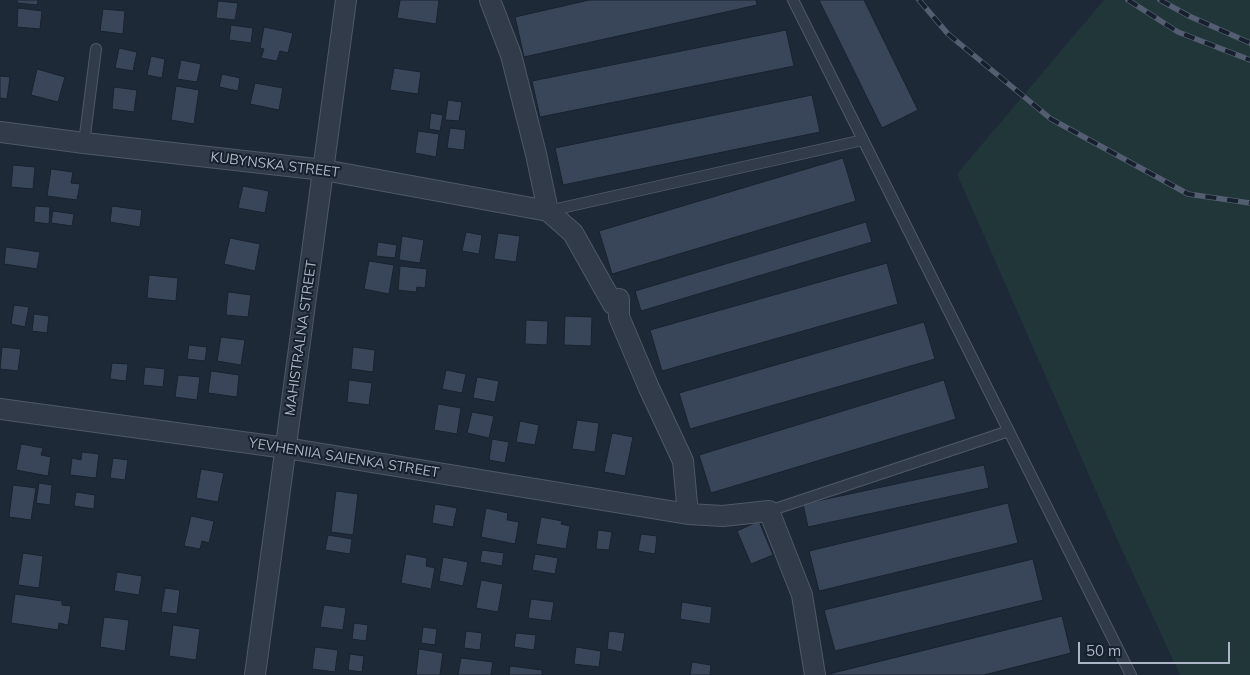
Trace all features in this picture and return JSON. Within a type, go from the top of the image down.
[{"type":"street","name":"MAHISTRALNA STREET","points":[[255,675],[346,0]]},
{"type":"street","points":[[490,0],[511,55],[548,211],[573,234],[613,304],[619,299],[620,317],[649,388],[683,461],[688,514]]},
{"type":"street","name":"KUBYNSKA STREET","points":[[0,132],[324,170],[548,211]]},
{"type":"street","name":"YEVHENIIA SAIENKA STREET","points":[[0,409],[286,448],[688,514],[723,516],[769,512]]},
{"type":"street","points":[[769,512],[802,595],[815,675]]},
{"type":"lane","points":[[793,0],[1132,675]]},
{"type":"lane","points":[[84,143],[96,49]]},
{"type":"lane","points":[[548,211],[863,140]]},
{"type":"lane","points":[[769,512],[1009,431]]},
{"type":"green space","points":[[1104,0],[1250,0],[1250,675],[1180,675],[1117,539],[957,174]]},
{"type":"building","points":[[17,0],[38,0],[37,5],[17,3]]},
{"type":"building","points":[[400,0],[439,0],[436,24],[397,18]]},
{"type":"building","points":[[589,0],[756,0],[757,5],[524,57],[515,17]]},
{"type":"building","points":[[819,0],[864,0],[918,110],[882,128]]},
{"type":"building","points":[[218,1],[238,3],[235,20],[216,18]]},
{"type":"building","points":[[18,8],[42,11],[40,29],[17,27]]},
{"type":"building","points":[[103,9],[125,11],[123,34],[100,31]]},
{"type":"building","points":[[231,25],[253,28],[251,43],[229,40]]},
{"type":"building","points":[[264,27],[293,33],[288,53],[280,51],[277,61],[261,58],[264,49],[260,48]]},
{"type":"building","points":[[786,30],[794,66],[540,117],[532,81]]},
{"type":"building","points":[[119,48],[137,52],[133,71],[115,68]]},
{"type":"building","points":[[151,56],[165,59],[162,78],[147,75]]},
{"type":"building","points":[[181,60],[201,64],[197,82],[177,79]]},
{"type":"building","points":[[394,68],[421,72],[418,94],[390,90]]},
{"type":"building","points":[[37,69],[65,77],[58,102],[31,95]]},
{"type":"building","points":[[222,74],[240,78],[238,91],[219,87]]},
{"type":"building","points":[[0,76],[10,77],[7,99],[0,98]]},
{"type":"building","points":[[255,83],[283,88],[279,110],[250,104]]},
{"type":"building","points":[[176,86],[199,90],[194,124],[171,120]]},
{"type":"building","points":[[114,87],[137,90],[134,112],[112,109]]},
{"type":"building","points":[[812,95],[820,132],[563,185],[555,148]]},
{"type":"building","points":[[448,100],[462,102],[459,121],[445,120]]},
{"type":"building","points":[[431,113],[443,115],[440,131],[429,129]]},
{"type":"building","points":[[450,128],[466,130],[464,150],[447,148]]},
{"type":"building","points":[[418,131],[439,134],[436,157],[415,153]]},
{"type":"building","points":[[843,158],[856,201],[612,274],[599,231]]},
{"type":"building","points":[[13,165],[35,167],[33,189],[11,187]]},
{"type":"building","points":[[51,169],[73,172],[71,183],[80,184],[77,200],[47,196]]},
{"type":"building","points":[[243,186],[269,191],[265,213],[238,208]]},
{"type":"building","points":[[35,206],[50,207],[49,224],[34,222]]},
{"type":"building","points":[[112,206],[142,210],[140,227],[110,222]]},
{"type":"building","points":[[53,211],[74,214],[72,226],[51,223]]},
{"type":"building","points":[[866,222],[872,242],[641,311],[635,291]]},
{"type":"building","points":[[466,232],[482,235],[479,254],[462,251]]},
{"type":"building","points":[[498,233],[520,236],[516,262],[494,259]]},
{"type":"building","points":[[402,236],[424,240],[420,263],[399,260]]},
{"type":"building","points":[[230,238],[260,244],[255,271],[224,264]]},
{"type":"building","points":[[378,242],[397,245],[395,258],[376,256]]},
{"type":"building","points":[[6,247],[40,252],[37,269],[4,264]]},
{"type":"building","points":[[369,261],[394,265],[389,294],[364,289]]},
{"type":"building","points":[[887,263],[898,304],[662,371],[650,330]]},
{"type":"building","points":[[400,266],[427,269],[425,288],[417,287],[416,292],[398,290]]},
{"type":"building","points":[[149,275],[178,278],[176,301],[147,298]]},
{"type":"building","points":[[228,292],[251,295],[248,317],[226,315]]},
{"type":"building","points":[[14,305],[29,307],[25,327],[11,324]]},
{"type":"building","points":[[34,314],[49,316],[47,333],[32,331]]},
{"type":"building","points":[[565,316],[592,317],[591,346],[564,345]]},
{"type":"building","points":[[526,320],[548,321],[547,345],[525,344]]},
{"type":"building","points":[[924,322],[935,359],[690,429],[679,393]]},
{"type":"building","points":[[221,337],[245,340],[241,365],[217,361]]},
{"type":"building","points":[[189,345],[207,347],[205,361],[187,359]]},
{"type":"building","points":[[2,347],[21,349],[18,371],[0,369]]},
{"type":"building","points":[[353,347],[375,350],[373,372],[351,369]]},
{"type":"building","points":[[112,363],[128,364],[126,381],[110,379]]},
{"type":"building","points":[[145,367],[165,369],[163,387],[143,385]]},
{"type":"building","points":[[446,370],[466,374],[462,393],[442,389]]},
{"type":"building","points":[[211,371],[239,375],[237,397],[208,393]]},
{"type":"building","points":[[178,375],[200,377],[197,400],[175,397]]},
{"type":"building","points":[[477,377],[499,381],[495,402],[473,398]]},
{"type":"building","points":[[349,380],[372,383],[369,405],[347,402]]},
{"type":"building","points":[[944,380],[956,419],[711,493],[699,455]]},
{"type":"building","points":[[438,404],[461,408],[457,434],[434,430]]},
{"type":"building","points":[[472,412],[494,416],[489,438],[467,433]]},
{"type":"building","points":[[577,420],[599,423],[595,452],[572,449]]},
{"type":"building","points":[[520,421],[539,425],[535,445],[516,442]]},
{"type":"building","points":[[612,433],[633,437],[625,476],[604,472]]},
{"type":"building","points":[[492,439],[509,442],[505,463],[489,460]]},
{"type":"building","points":[[21,444],[43,448],[41,455],[51,457],[48,476],[16,470]]},
{"type":"building","points":[[82,452],[99,454],[96,478],[70,475],[72,458],[81,460]]},
{"type":"building","points":[[113,458],[128,460],[125,480],[110,478]]},
{"type":"building","points":[[984,465],[989,488],[808,527],[803,504]]},
{"type":"building","points":[[201,469],[224,473],[218,502],[196,498]]},
{"type":"building","points":[[39,483],[52,485],[50,505],[36,503]]},
{"type":"building","points":[[13,485],[36,488],[31,520],[9,517]]},
{"type":"building","points":[[336,491],[358,494],[353,535],[331,532]]},
{"type":"building","points":[[76,492],[95,495],[94,509],[74,506]]},
{"type":"building","points":[[1008,503],[1018,543],[819,591],[809,551]]},
{"type":"building","points":[[435,504],[457,508],[453,527],[432,523]]},
{"type":"building","points":[[486,508],[508,513],[507,520],[519,522],[515,544],[481,537]]},
{"type":"building","points":[[191,516],[214,521],[209,543],[202,541],[200,549],[184,546]]},
{"type":"building","points":[[541,517],[562,521],[561,524],[570,526],[566,549],[536,544]]},
{"type":"building","points":[[759,521],[773,555],[751,564],[737,531]]},
{"type":"building","points":[[598,530],[612,532],[609,550],[596,549]]},
{"type":"building","points":[[641,534],[657,536],[655,554],[638,551]]},
{"type":"building","points":[[328,535],[352,539],[350,554],[325,550]]},
{"type":"building","points":[[482,550],[504,553],[502,566],[480,562]]},
{"type":"building","points":[[23,553],[43,556],[39,588],[18,585]]},
{"type":"building","points":[[406,554],[427,558],[426,566],[435,568],[431,589],[401,583]]},
{"type":"building","points":[[535,554],[558,558],[555,574],[532,570]]},
{"type":"building","points":[[443,557],[468,562],[463,586],[439,581]]},
{"type":"building","points":[[1033,559],[1043,600],[835,651],[824,610]]},
{"type":"building","points":[[117,572],[142,576],[139,595],[114,591]]},
{"type":"building","points":[[481,580],[503,584],[498,612],[476,608]]},
{"type":"building","points":[[165,588],[180,590],[177,614],[161,612]]},
{"type":"building","points":[[15,594],[62,601],[62,605],[71,606],[68,625],[59,623],[58,630],[11,623]]},
{"type":"building","points":[[531,599],[554,602],[551,621],[528,618]]},
{"type":"building","points":[[682,602],[712,607],[710,624],[680,619]]},
{"type":"building","points":[[324,605],[346,608],[343,630],[320,627]]},
{"type":"building","points":[[1062,616],[1071,653],[984,675],[829,675],[829,674]]},
{"type":"building","points":[[104,617],[129,620],[125,651],[100,647]]},
{"type":"building","points":[[354,623],[368,625],[366,641],[352,639]]},
{"type":"building","points":[[173,625],[200,629],[196,660],[169,656]]},
{"type":"building","points":[[423,627],[437,629],[435,645],[421,643]]},
{"type":"building","points":[[466,631],[482,633],[480,650],[464,648]]},
{"type":"building","points":[[609,631],[625,633],[622,652],[607,649]]},
{"type":"building","points":[[516,633],[536,635],[534,650],[514,647]]},
{"type":"building","points":[[315,647],[338,650],[335,672],[312,669]]},
{"type":"building","points":[[576,647],[601,651],[599,667],[574,664]]},
{"type":"building","points":[[419,649],[443,653],[440,675],[416,675]]},
{"type":"building","points":[[350,654],[364,656],[362,672],[348,670]]},
{"type":"building","points":[[461,658],[493,662],[491,675],[458,675]]},
{"type":"building","points":[[692,662],[711,665],[710,675],[690,675]]},
{"type":"building","points":[[510,666],[542,670],[542,675],[509,675]]},
{"type":"railway","points":[[919,0],[948,34],[1051,119],[1188,194],[1250,203]]},
{"type":"railway","points":[[1128,0],[1178,32],[1250,60]]},
{"type":"railway","points":[[1160,0],[1189,16],[1250,43]]}]
